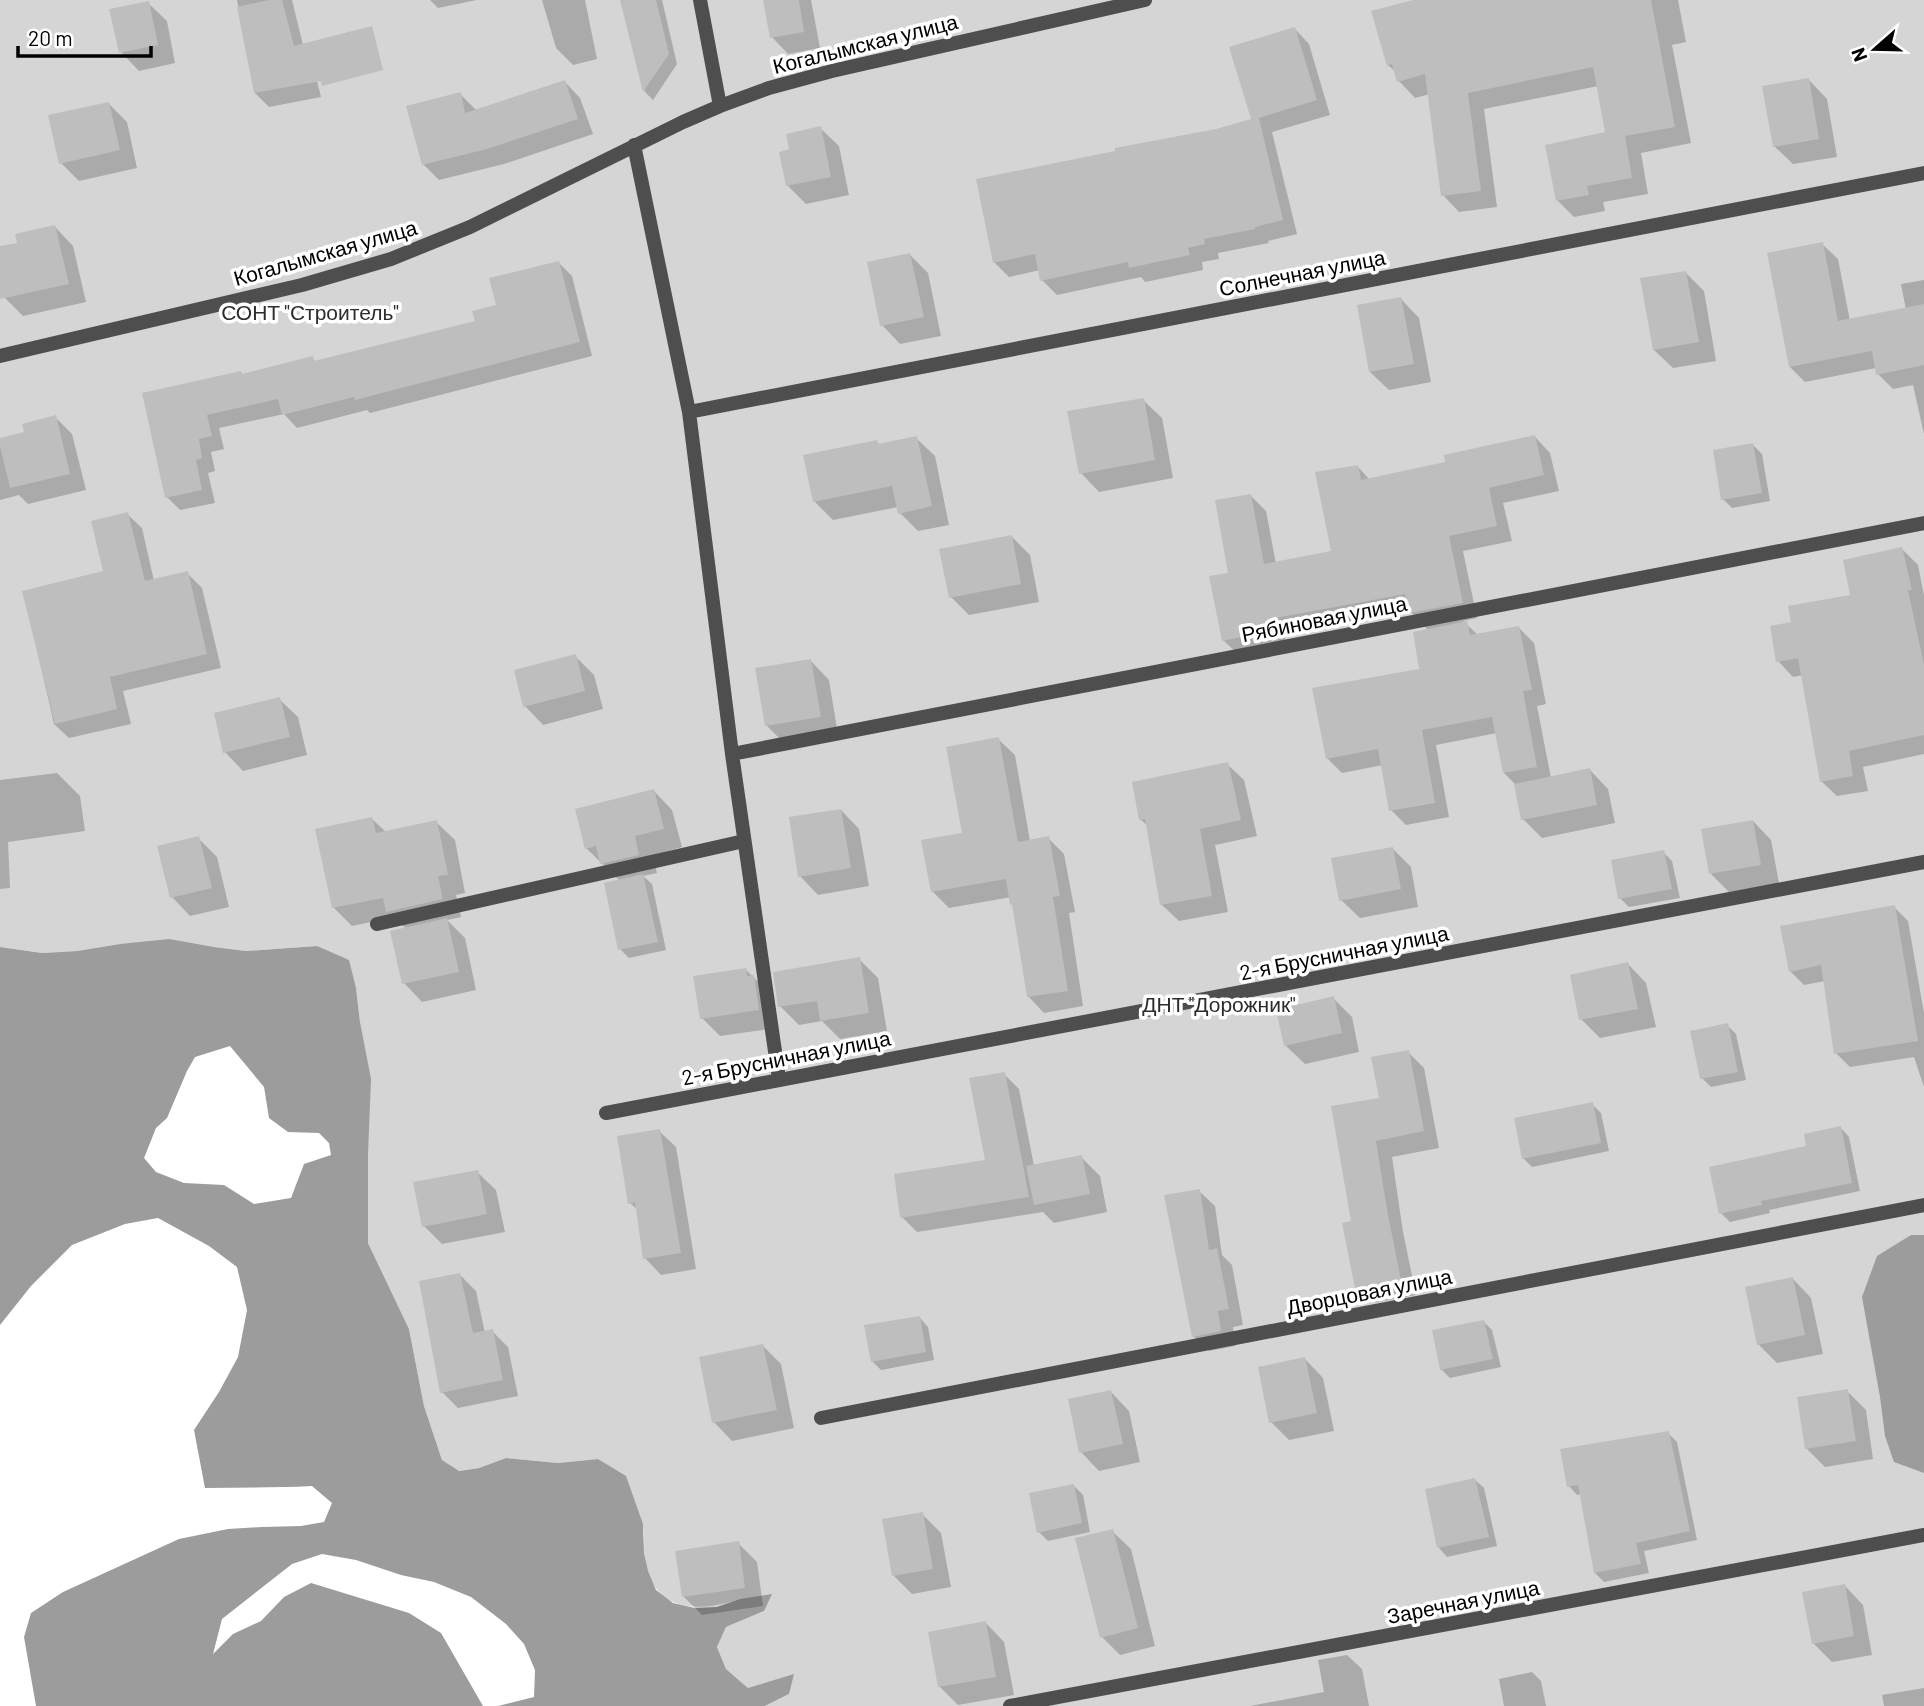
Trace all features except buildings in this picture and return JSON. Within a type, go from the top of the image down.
[{"type":"street","points":[[700,0],[720,106]]},
{"type":"street","name":"Когалымская улица","points":[[0,356],[302,285],[391,259],[470,227],[720,106],[769,88],[832,71],[1145,0]]},
{"type":"street","points":[[635,145],[689,412],[732,754],[779,1079]]},
{"type":"street","name":"Солнечная улица","points":[[689,412],[1924,173]]},
{"type":"street","name":"Рябиновая улица","points":[[732,754],[1924,523]]},
{"type":"street","points":[[377,924],[744,841]]},
{"type":"street","name":"2-я Брусничная улица","points":[[606,1113],[1924,862]]},
{"type":"street","name":"Дворцовая улица","points":[[821,1418],[1924,1205]]},
{"type":"street","name":"Заречная улица","points":[[1010,1706],[1924,1535]]},
{"type":"green space","name":"ДНТ \"Дорожник\"","points":[[0,0],[1924,0],[1924,1706],[765,1706],[789,1694],[748,1688],[726,1669],[717,1647],[726,1627],[764,1611],[740,1599],[723,1604],[691,1606],[665,1597],[655,1587],[648,1572],[641,1521],[598,1459],[558,1463],[506,1458],[479,1468],[458,1471],[442,1460],[424,1406],[409,1329],[368,1243],[368,1154],[356,988],[317,946],[246,951],[214,947],[120,944],[42,953],[0,947]]},
{"type":"shaded area","points":[[169,939],[246,951],[317,946],[349,960],[371,1079],[368,1243],[409,1329],[424,1406],[442,1460],[459,1471],[479,1468],[506,1458],[558,1463],[598,1459],[626,1476],[643,1524],[644,1553],[656,1590],[673,1603],[695,1608],[717,1607],[740,1599],[772,1594],[764,1611],[726,1627],[717,1647],[726,1669],[748,1688],[794,1674],[789,1694],[765,1706],[498,1706],[534,1697],[535,1670],[524,1644],[506,1624],[471,1597],[434,1582],[401,1575],[356,1560],[322,1554],[292,1564],[222,1619],[213,1654],[233,1634],[261,1621],[284,1597],[311,1583],[409,1613],[441,1633],[483,1706],[36,1706],[24,1637],[31,1613],[63,1592],[179,1539],[228,1529],[301,1526],[324,1522],[332,1503],[312,1486],[205,1488],[194,1430],[238,1357],[247,1310],[237,1267],[209,1246],[158,1218],[125,1224],[72,1245],[31,1286],[0,1325],[0,947],[42,953]],"holes":[[[230,1046],[264,1087],[269,1118],[288,1132],[319,1133],[329,1143],[331,1155],[304,1164],[291,1198],[254,1204],[224,1185],[184,1183],[156,1172],[144,1158],[156,1128],[167,1118],[195,1057]]]},
{"type":"shaded area","points":[[1911,1235],[1924,1235],[1924,1473],[1894,1462],[1885,1436],[1862,1297],[1877,1256]]},
{"type":"park label","name":"СОНТ \"Строитель\"","points":[[310,311]]}]
